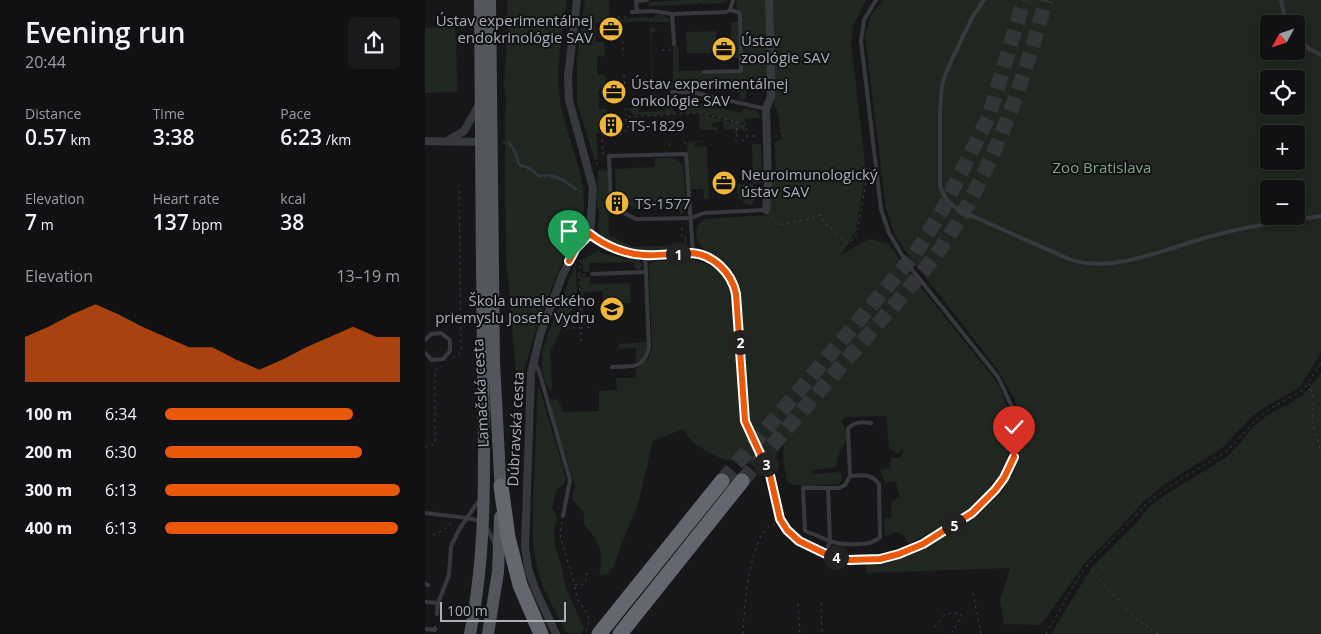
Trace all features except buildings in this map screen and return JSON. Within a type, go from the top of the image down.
[{"type":"highway","points":[[599,634],[721,481]]},
{"type":"highway","points":[[620,634],[743,481]]},
{"type":"highway","points":[[501,486],[508,538],[520,585],[541,634]]},
{"type":"main road","name":"Lamačská cesta","points":[[480,0],[479,105],[486,139],[493,362],[501,486],[496,591],[488,634]]},
{"type":"main road","name":"Lamačská cesta","points":[[471,634],[475,614],[483,522],[486,139],[490,0]]},
{"type":"street","points":[[577,0],[568,60],[569,100],[593,188],[590,234]]},
{"type":"street","points":[[768,212],[766,108],[771,96],[769,0]]},
{"type":"street","points":[[448,141],[464,131],[479,105]]},
{"type":"street","points":[[425,141],[486,139]]},
{"type":"street","name":"Dúbravská cesta","points":[[556,634],[535,589],[528,568],[525,547],[529,407],[533,359],[541,332],[569,261],[576,248],[590,234]]},
{"type":"lane","points":[[647,0],[636,0],[635,12],[653,11],[673,14],[726,12],[730,10],[738,12],[740,15],[741,71],[704,72]]},
{"type":"lane","points":[[730,10],[733,0]]},
{"type":"lane","points":[[590,234],[599,242],[625,252],[645,255],[693,253],[710,258],[726,271],[735,286],[745,421],[767,466],[777,511],[783,525],[799,541],[826,554],[849,560],[880,559],[899,554],[923,544],[972,513],[995,490],[1009,469],[1014,457],[1016,434],[1012,407],[998,377],[906,262],[897,249],[884,221],[877,180],[861,41],[864,20],[876,0]]},
{"type":"lane","points":[[984,0],[973,16],[946,73],[940,96],[940,185],[947,201],[961,212],[1078,262],[1097,265],[1119,262],[1242,229],[1321,216]]},
{"type":"lane","points":[[1281,0],[1284,15]]},
{"type":"lane","points":[[673,14],[674,44]]},
{"type":"lane","points":[[1305,45],[1321,55]]},
{"type":"lane","points":[[673,94],[692,92],[766,108]]},
{"type":"lane","points":[[611,207],[609,156],[686,154],[693,253]]},
{"type":"lane","points":[[618,210],[636,219],[691,218],[704,213],[768,212]]},
{"type":"lane","points":[[612,367],[635,366],[641,364],[647,357],[649,348],[645,255]]},
{"type":"lane","points":[[592,274],[646,272]]},
{"type":"lane","points":[[425,340],[431,334],[441,333],[449,340],[450,351],[443,359],[433,360],[425,353]]},
{"type":"lane","points":[[533,359],[539,371],[570,480],[563,516]]},
{"type":"lane","points":[[546,396],[552,394]]},
{"type":"lane","points":[[850,476],[867,475],[875,478],[879,484],[880,537],[875,542],[839,544],[805,531],[803,488],[839,488],[845,485],[850,476],[848,428],[859,422],[871,423]]},
{"type":"lane","points":[[826,554],[829,541],[828,488]]},
{"type":"lane","points":[[437,614],[438,603],[449,576],[451,546],[483,492]]},
{"type":"lane","points":[[425,513],[483,522],[499,552]]},
{"type":"lane","points":[[425,603],[438,603]]},
{"type":"lane","points":[[425,629],[435,630],[435,628]]},
{"type":"path","points":[[611,18],[629,18],[635,12]]},
{"type":"path","points":[[649,17],[651,25]]},
{"type":"path","points":[[623,41],[623,55]]},
{"type":"path","points":[[661,50],[672,50]]},
{"type":"path","points":[[624,74],[625,88]]},
{"type":"path","points":[[673,94],[674,113]]},
{"type":"path","points":[[610,167],[603,160],[602,134],[609,135],[628,131],[629,127],[625,108]]},
{"type":"path","points":[[626,117],[699,114],[736,121],[746,124],[747,136],[745,140],[736,141],[736,121]]},
{"type":"path","points":[[617,133],[615,121],[626,120]]},
{"type":"path","points":[[607,121],[609,135]]},
{"type":"path","points":[[617,133],[622,134]]},
{"type":"path","points":[[747,136],[787,136]]},
{"type":"path","points":[[504,143],[509,143],[520,166],[530,170],[539,177],[551,176],[563,181],[576,191],[583,192]]},
{"type":"path","points":[[768,212],[778,225],[808,220],[820,215],[827,225],[847,243],[854,239],[857,233],[868,171]]},
{"type":"path","points":[[448,361],[461,352],[459,185]]},
{"type":"path","points":[[681,225],[681,236]]},
{"type":"path","points":[[581,258],[579,275],[581,341]]},
{"type":"path","points":[[579,275],[592,274]]},
{"type":"path","points":[[566,328],[593,328]]},
{"type":"path","points":[[1046,634],[1087,565],[1156,495],[1227,451],[1257,418],[1303,390],[1321,363]]},
{"type":"path","points":[[425,447],[435,444],[435,370],[442,365]]},
{"type":"path","points":[[1309,382],[1314,401],[1312,420],[1321,453]]},
{"type":"path","points":[[563,516],[560,534],[578,600],[588,614],[589,623],[585,633]]},
{"type":"path","points":[[433,535],[442,532],[452,523]]},
{"type":"path","points":[[743,634],[750,570],[757,542],[770,525],[783,525]]},
{"type":"path","points":[[1087,565],[1134,617],[1158,634]]},
{"type":"path","points":[[575,585],[585,584],[587,574]]},
{"type":"path","points":[[973,593],[981,634]]},
{"type":"path","points":[[821,603],[822,634]]},
{"type":"path","points":[[798,604],[800,634]]},
{"type":"path","points":[[935,627],[945,614],[958,613],[961,616],[951,634]]},
{"type":"green space","points":[[507,0],[567,0],[559,53],[559,93],[584,197],[582,219],[565,255],[540,318],[518,396],[506,257],[506,99],[504,86],[508,23]]},
{"type":"green space","points":[[585,0],[609,0],[610,20],[648,17],[649,21],[595,23],[596,42],[604,42],[605,56],[597,57],[597,75],[605,75],[606,89],[598,90],[599,109],[607,109],[607,119],[605,119],[606,132],[596,133],[598,157],[595,161],[577,103],[577,59]]},
{"type":"green space","points":[[697,0],[698,4],[648,6],[649,2]]},
{"type":"green space","points":[[700,0],[729,0],[724,3],[700,4]]},
{"type":"green space","points":[[737,0],[765,0],[768,83],[746,83],[746,97],[744,100],[739,99],[740,93],[707,85],[705,91],[693,88],[670,88],[667,82],[673,82],[673,45],[678,46],[679,71],[702,71],[702,74],[743,73],[742,15],[736,7]]},
{"type":"green space","points":[[772,0],[866,0],[853,26],[851,43],[866,171],[855,233],[841,255],[869,239],[888,243],[908,271],[996,381],[1004,397],[1009,414],[1011,432],[1009,448],[1005,465],[997,480],[972,507],[909,544],[904,536],[896,532],[885,536],[884,518],[891,518],[892,501],[900,497],[895,481],[885,482],[880,470],[890,468],[891,458],[901,458],[904,448],[898,454],[889,448],[886,416],[846,417],[841,421],[847,436],[838,456],[836,467],[812,470],[813,474],[841,472],[842,480],[838,484],[803,487],[802,485],[787,482],[783,457],[784,441],[771,464],[750,425],[746,410],[741,291],[731,269],[706,251],[697,239],[698,226],[705,219],[764,215],[769,211],[769,174],[777,167],[775,165],[776,159],[774,157],[776,155],[774,153],[776,151],[774,144],[783,137],[779,131],[781,125],[778,122],[780,120],[778,118],[780,116],[774,107]]},
{"type":"green space","name":"Zoo Bratislava","points":[[884,0],[1321,0],[1321,353],[1300,387],[1265,407],[1253,416],[1222,448],[1161,487],[1144,501],[1085,563],[1041,625],[1004,624],[1000,601],[1010,568],[867,573],[866,564],[892,561],[923,548],[977,516],[1001,493],[1013,474],[1022,441],[1018,409],[1013,396],[997,369],[906,252],[895,235],[886,209],[865,36],[871,15]]},
{"type":"green space","points":[[654,15],[663,15],[670,19],[670,22],[651,22],[650,18],[654,17]]},
{"type":"green space","points":[[731,22],[738,22],[739,58],[732,58]]},
{"type":"green space","points":[[455,26],[458,92],[425,93],[425,28]]},
{"type":"green space","points":[[650,27],[657,31],[651,32],[654,95],[660,95],[653,100]]},
{"type":"green space","points":[[716,31],[716,53],[687,53],[686,32]]},
{"type":"green space","points":[[669,97],[672,97],[673,114],[635,115],[628,110],[628,108],[638,107],[638,112],[665,111],[665,102]]},
{"type":"green space","points":[[690,101],[742,113],[744,108],[755,110],[760,118],[745,119],[745,123],[699,113],[680,113],[679,107],[674,107],[674,102]]},
{"type":"green space","points":[[699,114],[745,125],[745,132],[740,128],[737,133],[735,133],[735,129],[724,130],[723,121],[712,123],[711,125],[718,127],[718,130],[700,130]]},
{"type":"green space","points":[[704,141],[695,143],[694,146],[707,147],[709,199],[704,199],[703,189],[690,189],[687,142]]},
{"type":"green space","points":[[752,144],[761,144],[763,183],[753,184]]},
{"type":"green space","points":[[655,158],[674,158],[683,164],[687,207],[684,213],[680,214],[679,207],[636,208],[616,199],[615,169],[655,167]]},
{"type":"green space","points":[[598,170],[608,172],[609,235],[633,247],[681,245],[684,243],[684,236],[687,236],[686,249],[633,251],[612,243],[602,236],[598,227]]},
{"type":"green space","points":[[737,184],[753,184],[754,198],[756,199],[752,205],[747,205],[743,202],[743,199],[738,199]]},
{"type":"green space","points":[[599,250],[601,253],[638,259],[642,264],[642,269],[635,269],[634,262],[590,263],[589,272],[583,272],[582,260]]},
{"type":"green space","points":[[692,260],[707,264],[718,270],[729,283],[737,319],[743,425],[764,468],[758,472],[751,464],[727,460],[714,455],[695,443],[683,429],[653,441],[637,508],[614,566],[607,574],[599,576],[601,555],[594,536],[584,525],[584,513],[572,498],[575,486],[551,409],[551,400],[557,399],[564,412],[599,411],[599,391],[617,390],[616,378],[635,378],[636,369],[649,358],[652,348],[649,265],[655,261]]},
{"type":"green space","points":[[576,262],[577,301],[550,351],[552,388],[550,390],[544,377],[542,350]]},
{"type":"green space","points":[[643,275],[647,349],[643,358],[636,363],[636,348],[619,349],[619,344],[646,342]]},
{"type":"green space","points":[[580,277],[590,277],[590,284],[630,283],[631,303],[603,304],[603,291],[585,292],[584,297],[593,297],[593,304],[583,305],[584,322],[593,322],[593,324],[582,324]]},
{"type":"green space","points":[[1321,373],[1321,634],[1051,634],[1092,567],[1137,522],[1150,506],[1224,459],[1256,424],[1269,414],[1304,394]]},
{"type":"green space","points":[[538,388],[566,478],[565,483],[556,491],[552,508],[557,517],[554,529],[555,546],[566,588],[584,628],[581,634],[566,633],[542,585],[533,545]]},
{"type":"waterway","points":[[509,142],[516,153],[520,165],[530,168],[539,176],[551,175],[563,180],[576,189]]},
{"type":"tunnel","points":[[722,481],[915,254],[944,207],[989,116],[1024,0]]},
{"type":"tunnel","points":[[742,481],[942,247],[976,189],[1000,137],[1011,110],[1046,0]]},
{"type":"place","name":"Ústav experimentálnej endokrinológie SAV","points":[[611,29]]},
{"type":"place","name":"Ústav zoológie SAV","points":[[724,49]]},
{"type":"place","name":"Ústav experimentálnej onkológie SAV","points":[[614,92]]},
{"type":"place","name":"TS-1829","points":[[611,125]]},
{"type":"place","name":"Neuroimunologický ústav SAV","points":[[724,183]]},
{"type":"place","name":"TS-1577","points":[[617,203]]},
{"type":"place","name":"Škola umeleckého priemyslu Josefa Vydru","points":[[612,309]]},
{"type":"route","points":[[569,261],[576,248],[590,234],[599,242],[632,254],[693,253],[710,258],[726,271],[735,286],[745,421],[767,466],[777,511],[783,525],[792,536],[812,548],[849,560],[880,559],[908,551],[923,544],[972,513],[995,490],[1004,478],[1014,457]]}]
